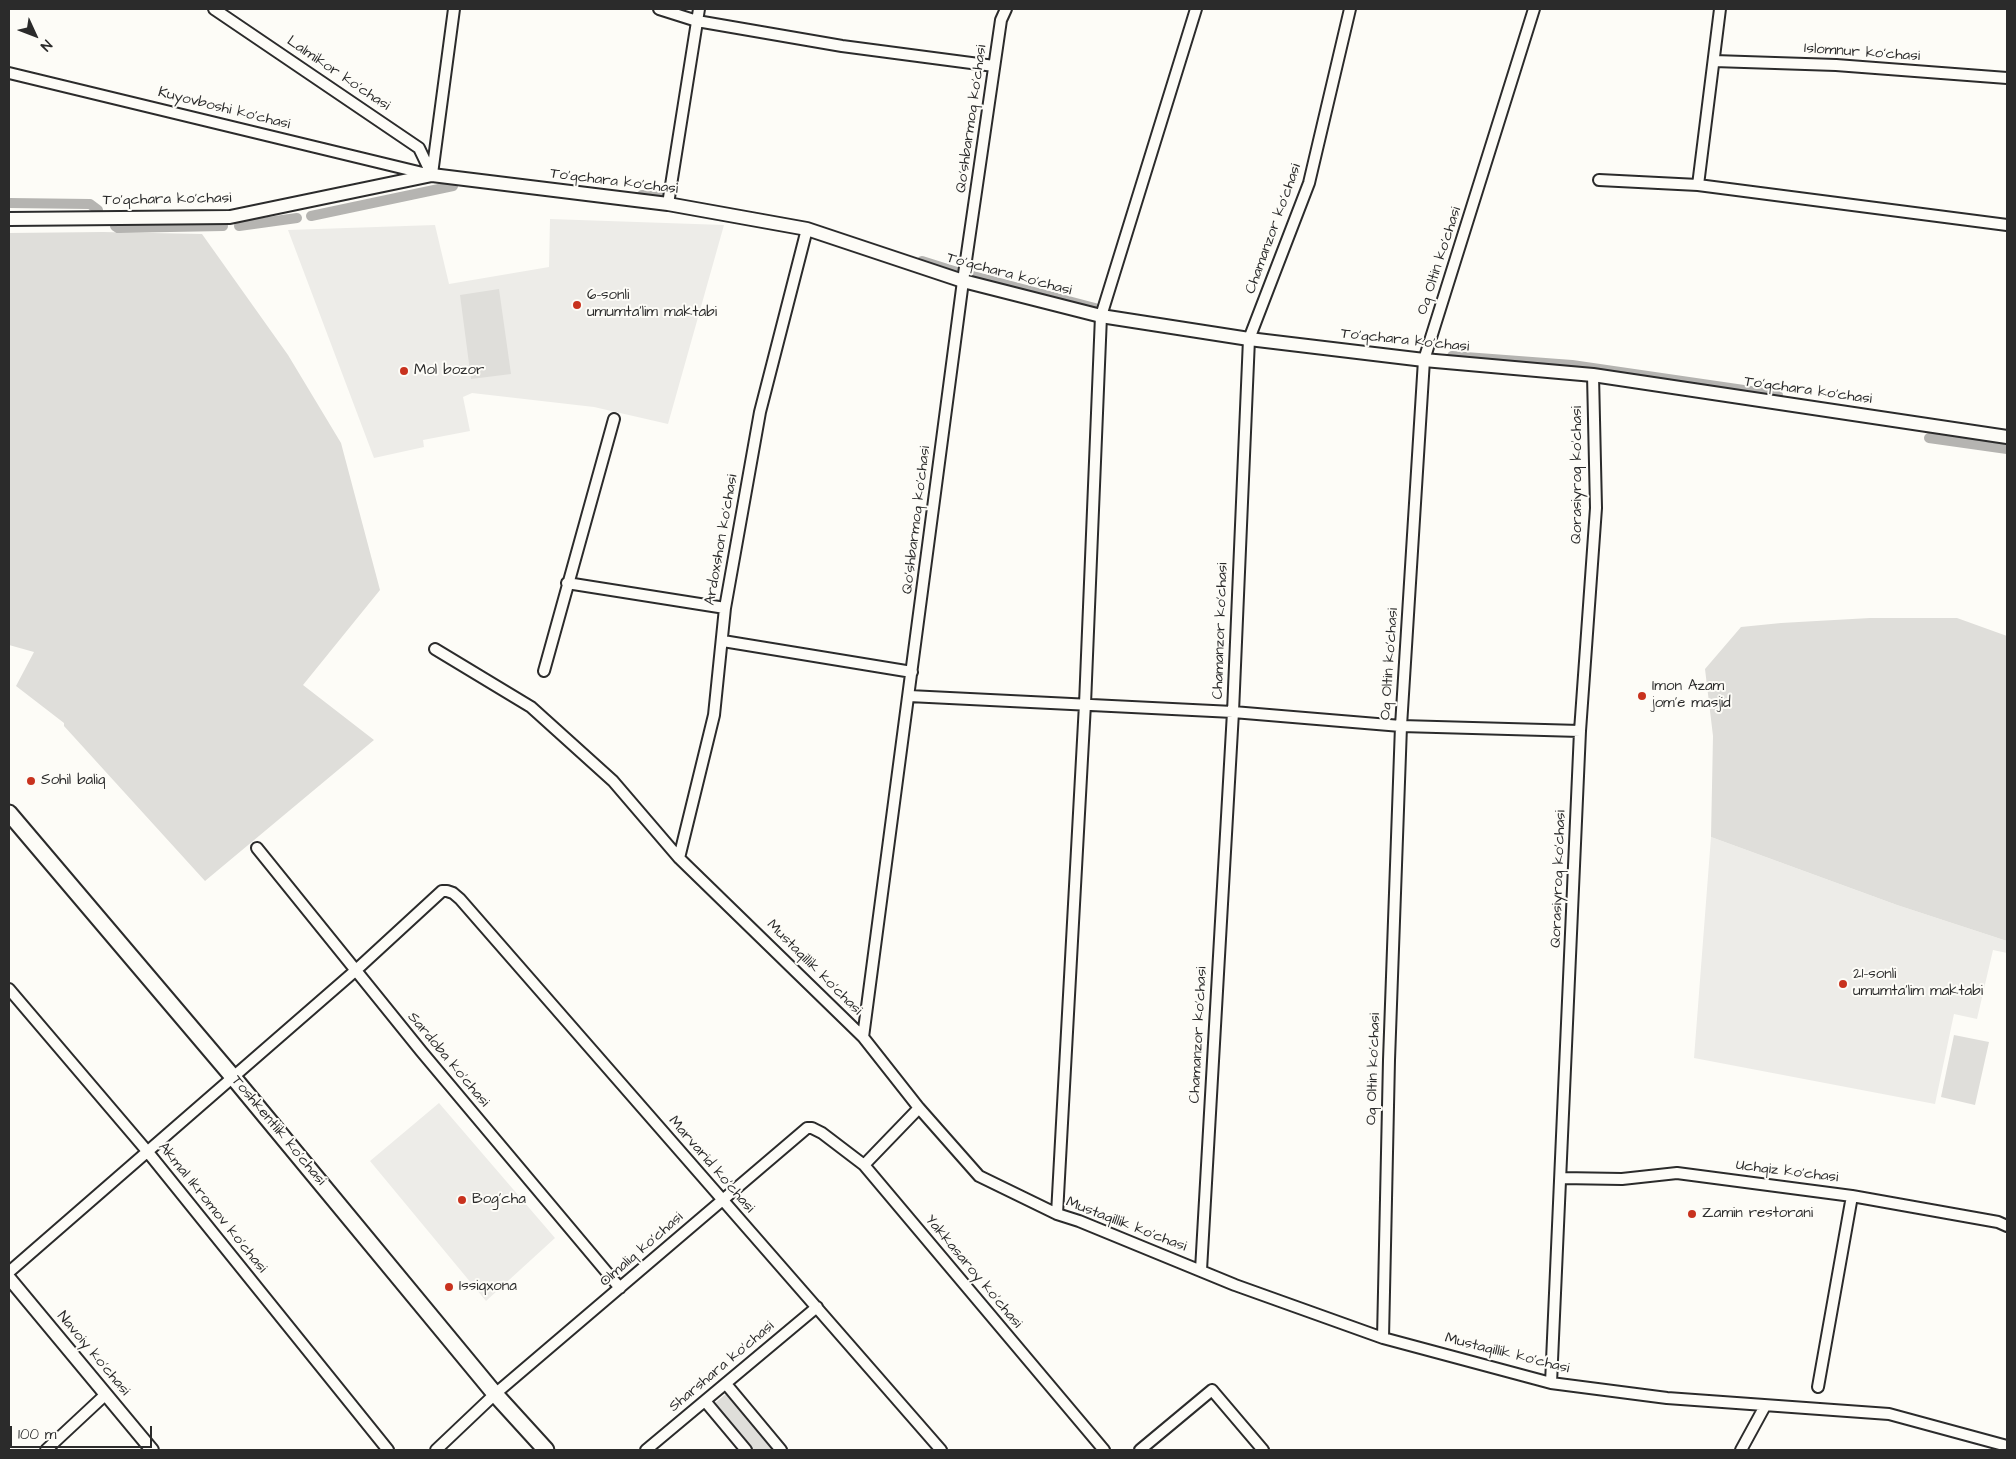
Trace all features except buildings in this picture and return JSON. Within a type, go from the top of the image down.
[{"type":"main road","name":"Toshkentlik ko'chasi","points":[[9,813],[233,1076],[495,1394],[546,1450]]},
{"type":"street","name":"Lalmikor ko'chasi","points":[[214,9],[419,148],[432,175]]},
{"type":"street","points":[[432,175],[454,9]]},
{"type":"street","points":[[659,9],[697,21],[842,46],[994,66]]},
{"type":"street","points":[[668,204],[699,9]]},
{"type":"street","name":"Qo'shbarmoq ko'chasi","points":[[863,1037],[963,281],[994,66],[1002,20],[1006,9]]},
{"type":"street","points":[[1057,1214],[1085,704],[1101,316],[1196,9]]},
{"type":"street","name":"Chamanzor ko'chasi","points":[[1201,1270],[1233,712],[1249,339],[1309,183],[1350,9]]},
{"type":"street","name":"Oq Oltin ko'chasi","points":[[1383,1338],[1388,1060],[1400,726],[1424,360],[1534,9]]},
{"type":"street","points":[[1698,185],[1720,9]]},
{"type":"street","name":"Islomnur ko'chasi","points":[[1714,61],[1836,65],[2007,78]]},
{"type":"street","name":"Kuyovboshi ko'chasi","points":[[9,73],[432,175]]},
{"type":"street","name":"To'qchara ko'chasi","points":[[9,219],[230,217],[432,175],[668,204],[807,229],[963,281],[1101,316],[1249,339],[1424,360],[1593,375],[2007,437]]},
{"type":"street","points":[[1599,180],[1698,185],[2007,225]]},
{"type":"street","name":"Ardoxshon ko'chasi","points":[[679,858],[714,715],[725,608],[760,412],[807,229]]},
{"type":"street","name":"Qorasiyroq ko'chasi","points":[[1551,1383],[1580,731],[1596,508],[1593,375]]},
{"type":"street","points":[[544,671],[614,419]]},
{"type":"street","points":[[567,583],[725,608]]},
{"type":"street","points":[[723,641],[912,672]]},
{"type":"street","name":"Mustaqillik ko'chasi","points":[[435,649],[531,708],[614,781],[679,858],[863,1037],[920,1108],[979,1176],[1057,1214],[1201,1270],[1235,1286],[1383,1338],[1551,1383],[1667,1398],[1889,1414],[2007,1446]]},
{"type":"street","points":[[909,696],[1233,712],[1400,726],[1580,731]]},
{"type":"street","name":"Sardoba ko'chasi","points":[[257,848],[355,971],[620,1288]]},
{"type":"street","name":"Marvarid ko'chasi","points":[[355,971],[442,891],[454,892],[941,1450]]},
{"type":"street","points":[[9,1272],[355,971]]},
{"type":"street","name":"Akmal Ikromov ko'chasi","points":[[9,989],[148,1151],[388,1450]]},
{"type":"street","points":[[864,1165],[920,1108]]},
{"type":"street","name":"Olmaliq ko'chasi","points":[[436,1450],[495,1394],[807,1128]]},
{"type":"street","name":"Yakkasaroy ko'chasi","points":[[807,1128],[822,1133],[864,1165],[1104,1450]]},
{"type":"street","name":"Uchqiz ko'chasi","points":[[1561,1178],[1622,1179],[1677,1173],[1852,1196],[1998,1222],[2007,1226]]},
{"type":"street","points":[[1818,1387],[1852,1196]]},
{"type":"street","name":"Navoiy ko'chasi","points":[[9,1278],[152,1450]]},
{"type":"street","name":"Sharshara ko'chasi","points":[[646,1450],[817,1307]]},
{"type":"street","points":[[726,1384],[781,1450]]},
{"type":"street","points":[[1140,1450],[1212,1390],[1263,1450]]},
{"type":"street","points":[[46,1450],[105,1395]]},
{"type":"street","points":[[705,1401],[746,1450]]},
{"type":"street","points":[[1742,1450],[1765,1406]]},
{"type":"shaded area","points":[[550,219],[724,225],[668,424],[594,407],[472,393],[463,397],[470,431],[423,440],[424,447],[374,458],[288,230],[435,225],[449,284],[549,267]]},
{"type":"shaded area","points":[[9,233],[202,234],[288,355],[341,443],[380,590],[303,685],[374,740],[205,881],[64,726],[64,723],[16,686],[34,652],[9,645]]},
{"type":"shaded area","points":[[499,289],[511,374],[471,379],[460,295]]},
{"type":"shaded area","points":[[1870,618],[1957,618],[2007,636],[2007,941],[1897,905],[1711,837],[1713,736],[1705,669],[1741,627]]},
{"type":"shaded area","name":"21-sonli umumta'lim maktabi","points":[[1711,837],[1897,905],[2007,941],[2007,953],[1993,950],[1977,1019],[1954,1014],[1935,1104],[1694,1058]]},
{"type":"shaded area","points":[[1954,1035],[1989,1042],[1975,1105],[1941,1097]]},
{"type":"shaded area","name":"Bog'cha","points":[[439,1103],[555,1238],[486,1301],[370,1161]]},
{"type":"shaded area","points":[[727,1393],[774,1450],[754,1450],[715,1403]]},
{"type":"waterway","points":[[311,216],[453,186]]},
{"type":"waterway","points":[[642,195],[661,197]]},
{"type":"waterway","points":[[9,203],[90,204],[98,210]]},
{"type":"waterway","points":[[239,226],[297,218]]},
{"type":"waterway","points":[[115,226],[118,228],[223,226]]},
{"type":"waterway","points":[[922,261],[957,272]]},
{"type":"waterway","points":[[973,276],[1095,308]]},
{"type":"waterway","points":[[1452,356],[1572,365],[1778,395]]},
{"type":"waterway","points":[[1929,438],[2007,449]]},
{"type":"place","name":"6-sonli umumta'lim maktabi","points":[[577,305]]},
{"type":"place","name":"Mol bozor","points":[[404,371]]},
{"type":"place","name":"Imon Azam jom'e masjid","points":[[1642,696]]},
{"type":"place","name":"Sohil baliq","points":[[31,781]]},
{"type":"place","name":"21-sonli umumta'lim maktabi","points":[[1843,984]]},
{"type":"place","name":"Bog'cha","points":[[462,1200]]},
{"type":"place","name":"Zamin restorani","points":[[1692,1214]]},
{"type":"place","name":"Issiqxona","points":[[449,1287]]}]
